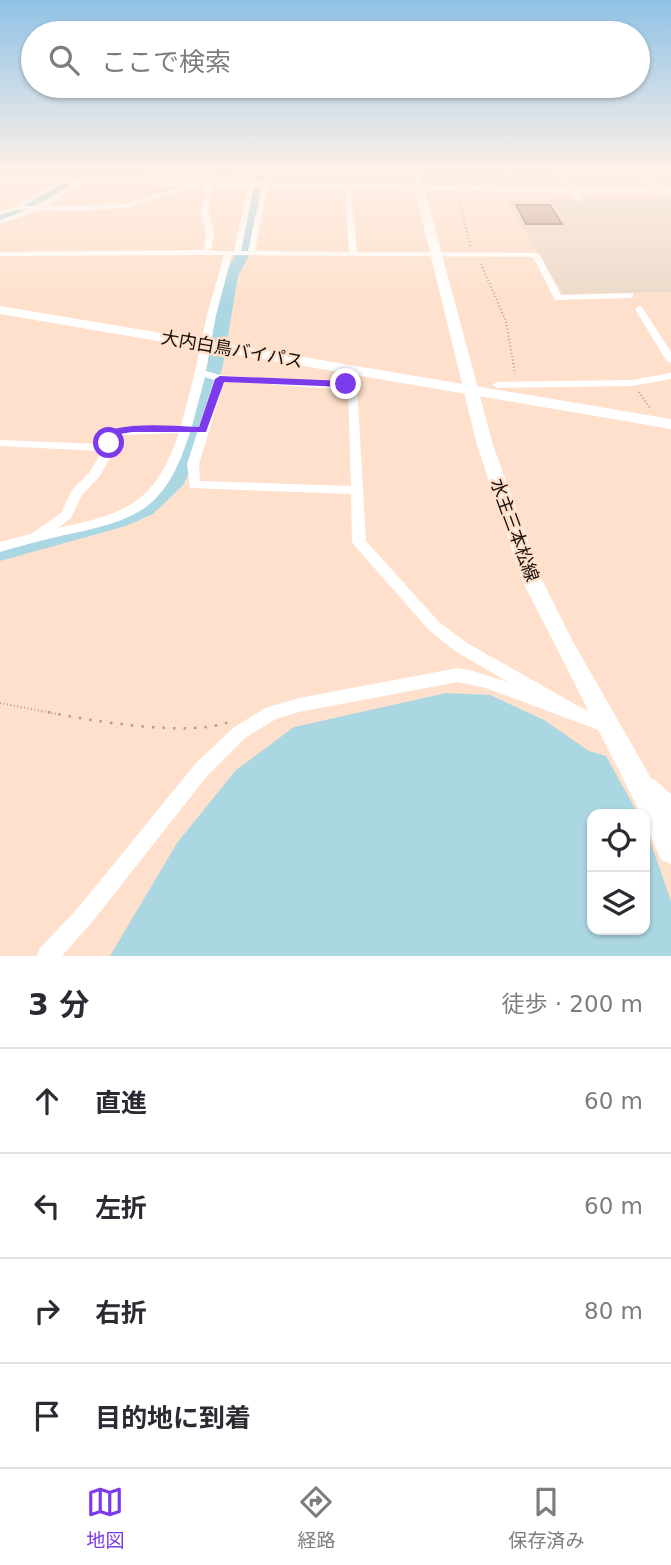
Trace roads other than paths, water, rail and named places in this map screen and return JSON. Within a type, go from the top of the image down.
[{"type":"highway","name":"大内白鳥バイパス","points":[[0,310],[664,423]]},
{"type":"main road","name":"水主三本松線","points":[[427,217],[485,445],[532,580],[638,779],[671,850]]},
{"type":"street","points":[[206,217],[210,235],[207,253]]},
{"type":"street","points":[[241,253],[250,217]]},
{"type":"street","points":[[250,217],[204,373],[194,429],[194,485],[358,490]]},
{"type":"street","points":[[350,217],[353,255]]},
{"type":"street","points":[[2,257],[96,251],[536,255],[558,298],[630,295]]},
{"type":"street","points":[[639,309],[671,360]]},
{"type":"street","points":[[204,373],[219,378],[353,387],[359,542],[434,626],[461,647],[574,712],[609,727]]},
{"type":"street","points":[[497,385],[632,383],[671,376]]},
{"type":"street","points":[[0,547],[96,522],[147,500],[162,486],[173,468],[219,378]]},
{"type":"street","points":[[36,537],[66,515],[76,494],[95,474],[104,456],[103,448],[117,432],[194,429]]},
{"type":"street","points":[[0,443],[103,448]]},
{"type":"street","points":[[48,956],[85,915],[202,769],[239,733],[271,713],[299,705],[458,675],[476,677],[554,709],[574,712]]},
{"type":"street","points":[[638,779],[671,810]]},
{"type":"water","points":[[446,693],[490,695],[544,720],[589,751],[606,756],[635,809],[587,809],[587,935],[650,935],[650,840],[671,901],[671,956],[110,956],[177,843],[236,770],[294,727]]},
{"type":"waterway","points":[[0,553],[118,521],[145,509],[176,480],[184,464],[214,365],[231,276],[245,250],[252,217]]}]
